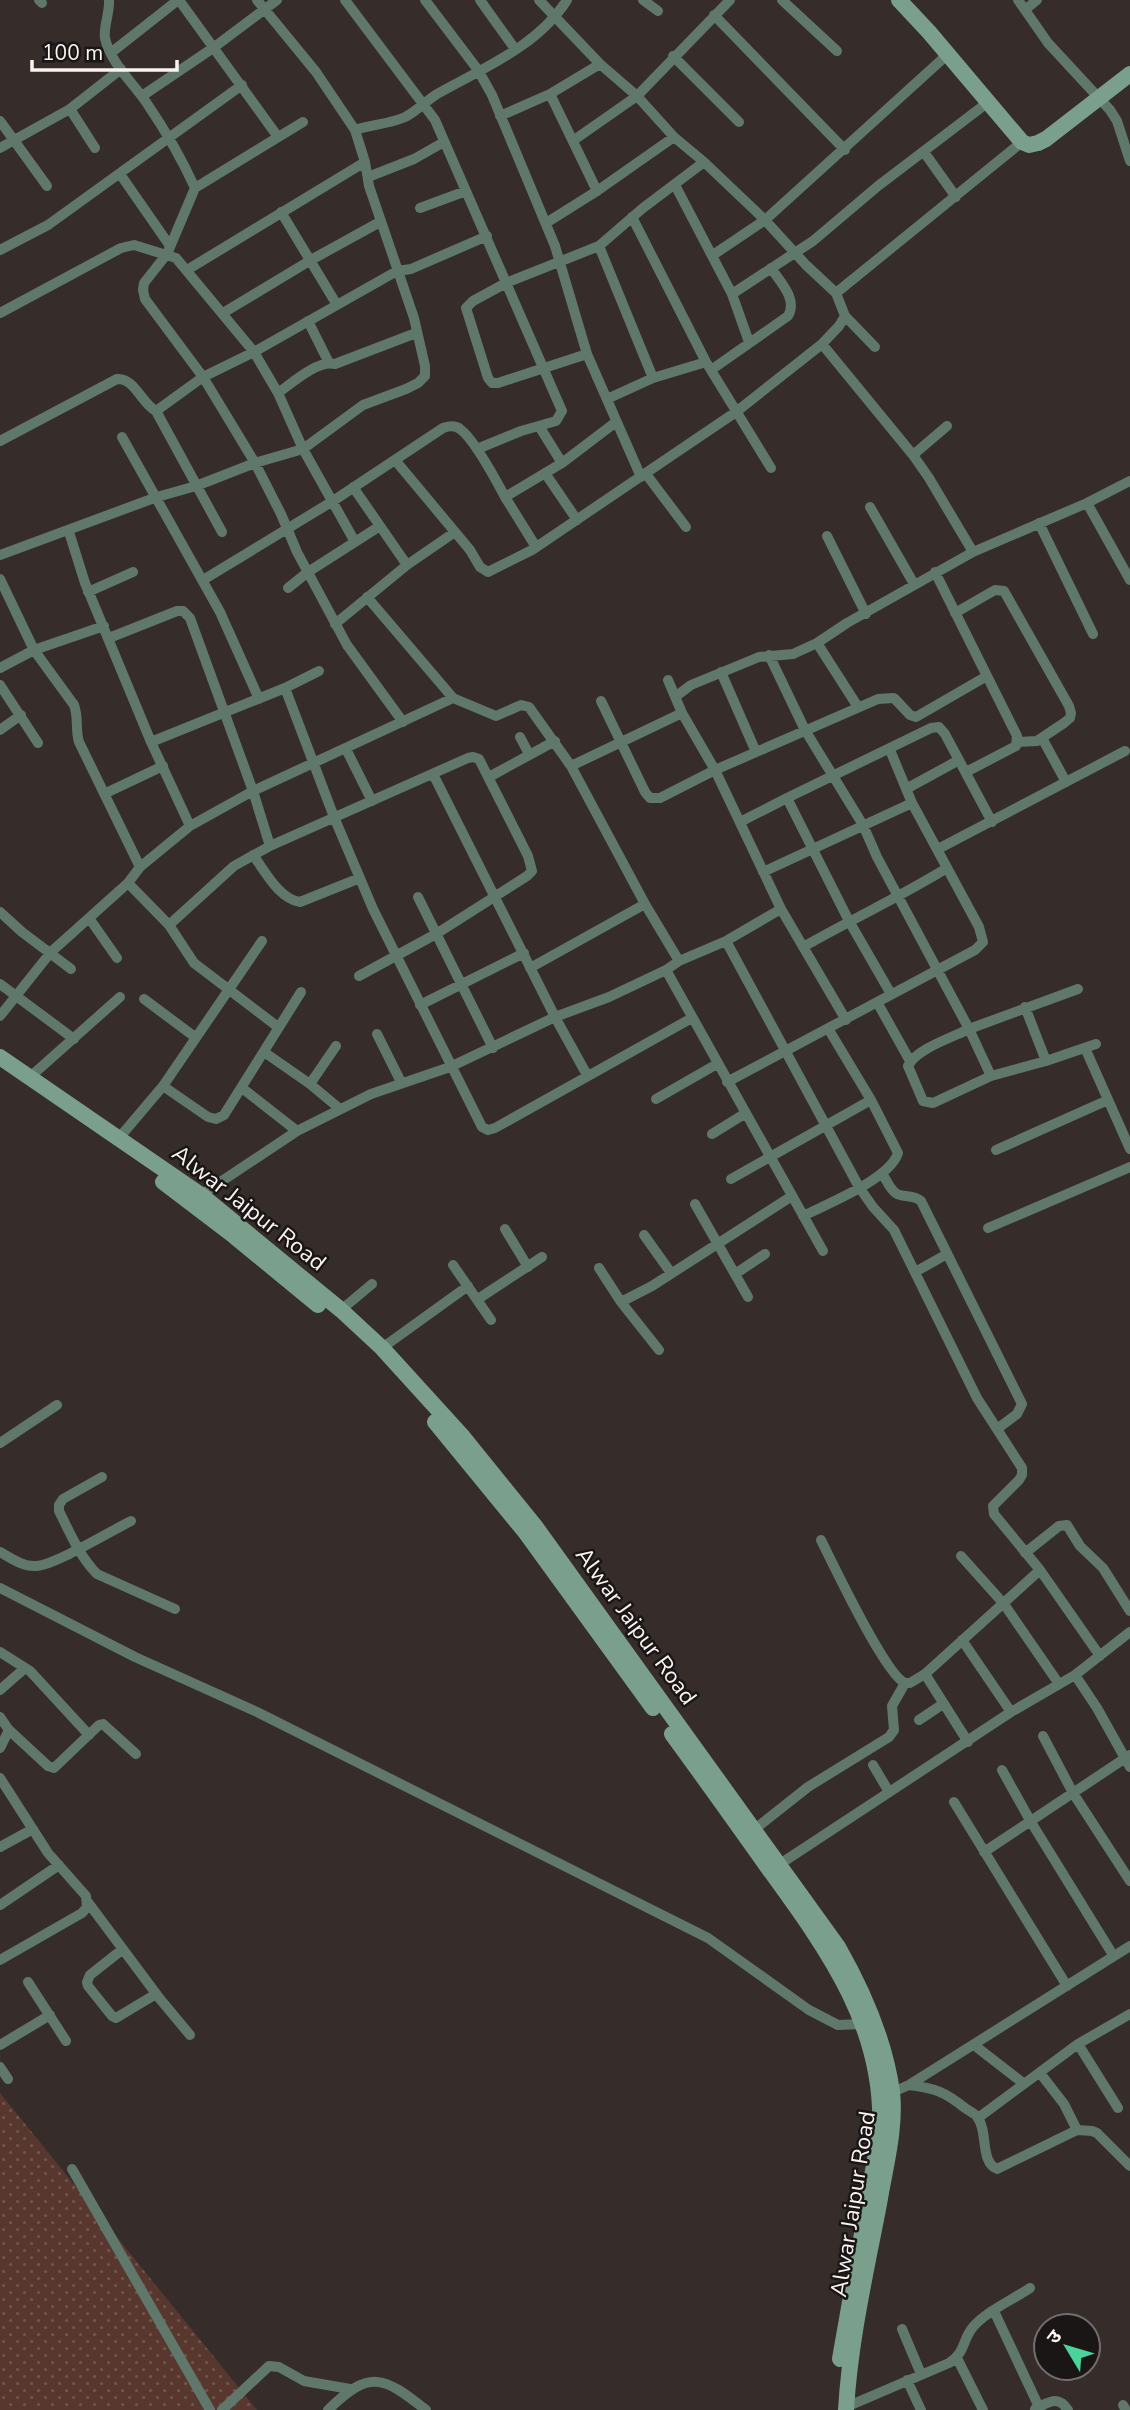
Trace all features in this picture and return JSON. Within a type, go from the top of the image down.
[{"type":"main road","points":[[899,0],[948,54],[987,103],[1022,142],[1029,145],[1038,143],[1130,74]]},
{"type":"main road","name":"Alwar Jaipur Road","points":[[0,1057],[201,1195],[341,1310],[382,1348],[463,1437],[535,1526],[758,1840],[854,1998],[885,2095]]},
{"type":"main road","name":"Alwar Jaipur Road","points":[[0,1069],[191,1202],[332,1316],[374,1355],[444,1432],[526,1533],[818,1917],[856,1979],[867,2004],[878,2037],[885,2095],[845,2322],[842,2409]]},
{"type":"street","points":[[109,0],[105,37],[111,52],[170,138],[195,188]]},
{"type":"street","points":[[111,52],[179,0],[278,137]]},
{"type":"street","points":[[142,96],[213,48],[261,5],[277,0]]},
{"type":"street","points":[[345,0],[435,120],[562,411],[556,421],[477,449]]},
{"type":"street","points":[[425,0],[478,70],[546,223],[587,354],[616,422],[643,475],[686,527]]},
{"type":"street","points":[[480,0],[515,49]]},
{"type":"street","points":[[539,0],[600,64],[637,96],[674,137],[765,220],[836,293],[845,316],[875,347]]},
{"type":"street","points":[[355,130],[407,116],[422,103],[543,30],[555,19],[566,0]]},
{"type":"street","points":[[643,0],[658,11]]},
{"type":"street","points":[[574,141],[637,96],[730,0]]},
{"type":"street","points":[[782,0],[837,51]]},
{"type":"street","points":[[1037,0],[1022,5],[1048,43],[1100,98],[1117,121],[1130,161]]},
{"type":"street","points":[[0,555],[254,463],[303,449],[363,405],[418,383],[425,376],[414,318],[380,222],[355,130],[316,72],[261,5]]},
{"type":"street","points":[[714,15],[845,150]]},
{"type":"street","points":[[713,255],[765,220],[948,54]]},
{"type":"street","points":[[673,57],[739,122]]},
{"type":"street","points":[[500,116],[550,94],[600,64]]},
{"type":"street","points":[[0,148],[70,109],[121,69]]},
{"type":"street","points":[[0,250],[48,225],[242,85]]},
{"type":"street","points":[[550,94],[597,191]]},
{"type":"street","points":[[732,294],[813,241],[878,186],[987,103]]},
{"type":"street","points":[[70,109],[96,148]]},
{"type":"street","points":[[0,121],[47,186]]},
{"type":"street","points":[[303,122],[195,188],[169,250],[144,283],[143,290],[145,299],[203,377],[254,463],[335,624],[363,669],[403,722]]},
{"type":"street","points":[[546,223],[674,137]]},
{"type":"street","points":[[368,177],[414,159],[444,142]]},
{"type":"street","points":[[836,293],[1022,142]]},
{"type":"street","points":[[924,152],[956,197]]},
{"type":"street","points":[[187,270],[365,162]]},
{"type":"street","points":[[587,354],[492,383],[488,378],[466,308],[473,300],[506,283],[599,246],[704,162]]},
{"type":"street","points":[[120,174],[169,250],[254,352],[278,393],[303,449],[355,542]]},
{"type":"street","points":[[676,185],[732,294],[749,342]]},
{"type":"street","points":[[420,208],[466,191]]},
{"type":"street","points":[[281,212],[337,305]]},
{"type":"street","points":[[632,217],[708,366],[771,468]]},
{"type":"street","points":[[223,313],[380,222]]},
{"type":"street","points":[[156,411],[203,377],[254,352],[397,271],[411,270],[487,236]]},
{"type":"street","points":[[0,313],[121,248],[134,246],[169,250]]},
{"type":"street","points":[[599,246],[653,378]]},
{"type":"street","points":[[607,399],[653,378],[708,366],[788,316],[792,309],[791,300],[771,268]]},
{"type":"street","points":[[395,460],[455,532],[480,567],[488,572],[536,547],[736,412],[822,344],[845,316]]},
{"type":"street","points":[[308,321],[329,363]]},
{"type":"street","points":[[278,393],[317,367],[335,364],[416,333]]},
{"type":"street","points":[[822,344],[913,455],[973,552]]},
{"type":"street","points":[[0,441],[117,379],[124,379],[131,383],[145,403],[156,411],[222,532]]},
{"type":"street","points":[[505,497],[562,463],[616,422]]},
{"type":"street","points":[[203,580],[333,501],[443,428],[451,426],[460,429],[477,449],[536,547]]},
{"type":"street","points":[[539,426],[562,463]]},
{"type":"street","points":[[913,455],[947,426]]},
{"type":"street","points":[[122,437],[203,580],[260,699]]},
{"type":"street","points":[[545,473],[577,520]]},
{"type":"street","points":[[676,696],[691,685],[721,672],[769,655],[793,654],[817,643],[973,552],[1087,503],[1130,481]]},
{"type":"street","points":[[353,487],[407,565]]},
{"type":"street","points":[[1087,503],[1130,580]]},
{"type":"street","points":[[870,507],[914,584]]},
{"type":"street","points":[[1039,523],[1093,634]]},
{"type":"street","points":[[288,588],[380,526]]},
{"type":"street","points":[[69,531],[88,592],[151,742],[190,826]]},
{"type":"street","points":[[335,624],[407,565],[455,532]]},
{"type":"street","points":[[827,536],[866,614]]},
{"type":"street","points":[[88,592],[133,572]]},
{"type":"street","points":[[935,572],[1018,742]]},
{"type":"street","points":[[0,579],[34,650],[74,705],[78,714],[76,734],[79,743],[106,793],[139,867]]},
{"type":"street","points":[[955,613],[995,590],[1004,591],[1071,713],[1064,723],[1037,741],[1018,742],[1009,751],[966,772]]},
{"type":"street","points":[[367,597],[453,698],[496,716],[525,705],[529,707],[571,766],[645,904],[679,961]]},
{"type":"street","points":[[109,638],[177,611],[183,611],[190,618],[253,791],[270,846]]},
{"type":"street","points":[[0,668],[34,650],[104,626]]},
{"type":"street","points":[[817,643],[858,707]]},
{"type":"street","points":[[769,655],[805,730],[863,825],[970,1029],[991,1076]]},
{"type":"street","points":[[151,742],[260,699],[319,671]]},
{"type":"street","points":[[721,672],[757,752]]},
{"type":"street","points":[[601,701],[645,792],[650,798],[660,798],[715,770],[858,707],[888,697],[894,698],[910,715],[916,717],[987,676]]},
{"type":"street","points":[[668,680],[682,713],[715,770],[781,909],[846,1020]]},
{"type":"street","points":[[0,685],[38,743]]},
{"type":"street","points":[[285,688],[360,878],[450,1067],[482,1127],[488,1130],[692,1018]]},
{"type":"street","points":[[0,1016],[51,952],[128,883],[139,867],[190,826],[253,791],[453,698]]},
{"type":"street","points":[[571,766],[682,713]]},
{"type":"street","points":[[0,730],[21,715]]},
{"type":"street","points":[[740,821],[931,728],[939,727],[992,821]]},
{"type":"street","points":[[520,737],[529,754]]},
{"type":"street","points":[[1042,738],[1066,782]]},
{"type":"street","points":[[489,777],[555,741]]},
{"type":"street","points":[[346,748],[372,801]]},
{"type":"street","points":[[727,1083],[975,950],[983,942],[979,927],[912,803],[890,750]]},
{"type":"street","points":[[938,849],[1125,751]]},
{"type":"street","points":[[169,925],[234,866],[253,855],[474,757],[479,760],[489,777],[528,856],[532,871],[436,934],[359,976]]},
{"type":"street","points":[[906,789],[959,760]]},
{"type":"street","points":[[106,793],[163,766]]},
{"type":"street","points":[[433,774],[587,1075]]},
{"type":"street","points":[[787,798],[849,921],[891,994]]},
{"type":"street","points":[[763,872],[912,803]]},
{"type":"street","points":[[253,855],[278,889],[294,901],[300,902],[360,878]]},
{"type":"street","points":[[803,947],[899,897],[947,868]]},
{"type":"street","points":[[128,883],[169,925],[194,963],[278,1027]]},
{"type":"street","points":[[418,897],[493,1048]]},
{"type":"street","points":[[530,968],[645,904]]},
{"type":"street","points":[[201,1195],[298,1131],[340,1109],[401,1082],[450,1067],[555,1017],[609,997],[679,961],[726,941],[781,909]]},
{"type":"street","points":[[0,912],[71,969]]},
{"type":"street","points":[[89,918],[117,958]]},
{"type":"street","points":[[119,1138],[163,1086],[262,940]]},
{"type":"street","points":[[726,941],[859,1187],[894,1230],[977,1398],[1022,1468],[1022,1475],[993,1506],[994,1514],[1040,1570],[1100,1656]]},
{"type":"street","points":[[420,1005],[524,953]]},
{"type":"street","points":[[666,970],[822,1251]]},
{"type":"street","points":[[0,984],[74,1039]]},
{"type":"street","points":[[1078,989],[970,1029],[924,1051],[910,1061],[908,1066],[923,1101],[933,1103],[991,1076],[1091,1046],[1108,1100],[1130,1149]]},
{"type":"street","points":[[163,1086],[208,1117],[216,1119],[223,1115],[301,992]]},
{"type":"street","points":[[30,1077],[120,997]]},
{"type":"street","points":[[144,999],[195,1037]]},
{"type":"street","points":[[877,1002],[910,1061]]},
{"type":"street","points":[[1025,1007],[1046,1061]]},
{"type":"street","points":[[803,1216],[883,1172],[898,1153],[871,1100],[829,1030]]},
{"type":"street","points":[[377,1034],[401,1082]]},
{"type":"street","points":[[310,1084],[336,1046]]},
{"type":"street","points":[[264,1052],[340,1109]]},
{"type":"street","points":[[656,1098],[717,1064]]},
{"type":"street","points":[[242,1088],[298,1131]]},
{"type":"street","points":[[730,1179],[871,1100]]},
{"type":"street","points":[[996,1150],[1108,1100]]},
{"type":"street","points":[[712,1134],[746,1113]]},
{"type":"street","points":[[988,1228],[1130,1167]]},
{"type":"street","points":[[883,1172],[893,1191],[914,1195],[921,1201],[1021,1404],[1017,1414],[997,1429]]},
{"type":"street","points":[[621,1302],[792,1196]]},
{"type":"street","points":[[695,1204],[748,1297]]},
{"type":"street","points":[[505,1229],[527,1267]]},
{"type":"street","points":[[644,1235],[671,1273]]},
{"type":"street","points":[[735,1274],[765,1254]]},
{"type":"street","points":[[915,1272],[947,1254]]},
{"type":"street","points":[[478,1299],[542,1257]]},
{"type":"street","points":[[453,1265],[491,1320]]},
{"type":"street","points":[[599,1268],[621,1302],[659,1350]]},
{"type":"street","points":[[341,1310],[372,1284]]},
{"type":"street","points":[[382,1348],[468,1286]]},
{"type":"street","points":[[0,1443],[57,1405]]},
{"type":"street","points":[[102,1476],[59,1504],[58,1511],[78,1548],[97,1574],[175,1609]]},
{"type":"street","points":[[0,1552],[24,1565],[35,1567],[131,1521]]},
{"type":"street","points":[[1025,1553],[1059,1526],[1067,1525],[1080,1546],[1103,1568],[1130,1611]]},
{"type":"street","points":[[821,1540],[874,1640],[895,1675],[905,1683],[911,1683],[925,1674],[1040,1570]]},
{"type":"street","points":[[961,1556],[1004,1604],[1059,1685]]},
{"type":"street","points":[[0,1588],[135,1657],[257,1712],[708,1938],[809,2010],[828,2020],[838,2025],[863,2024]]},
{"type":"street","points":[[780,1864],[1012,1712],[1075,1675],[1130,1632]]},
{"type":"street","points":[[962,1640],[1012,1712]]},
{"type":"street","points":[[0,1653],[26,1668],[89,1735]]},
{"type":"street","points":[[0,1690],[26,1668]]},
{"type":"street","points":[[925,1674],[968,1742]]},
{"type":"street","points":[[984,1852],[1128,1760],[1075,1675]]},
{"type":"street","points":[[758,1840],[808,1787],[889,1737],[894,1730],[892,1706],[905,1683]]},
{"type":"street","points":[[919,1720],[943,1704]]},
{"type":"street","points":[[0,1717],[9,1730],[48,1766],[54,1768],[103,1724],[136,1754]]},
{"type":"street","points":[[0,1748],[9,1730]]},
{"type":"street","points":[[1043,1736],[1073,1793],[1130,1881]]},
{"type":"street","points":[[873,1765],[889,1792]]},
{"type":"street","points":[[1002,1770],[1113,1955]]},
{"type":"street","points":[[0,1778],[48,1853],[81,1890],[122,1949],[190,2035]]},
{"type":"street","points":[[954,1802],[1067,1986]]},
{"type":"street","points":[[2,1842],[33,1829]]},
{"type":"street","points":[[0,1905],[58,1865]]},
{"type":"street","points":[[0,1960],[82,1913],[87,1907],[87,1900]]},
{"type":"street","points":[[885,2095],[909,2085],[1130,1946]]},
{"type":"street","points":[[122,1949],[90,1975],[88,1986],[116,2018],[156,1994]]},
{"type":"street","points":[[28,1982],[66,2041]]},
{"type":"street","points":[[978,2118],[1078,2044],[1130,2014]]},
{"type":"street","points":[[0,2045],[50,2015]]},
{"type":"street","points":[[1078,2044],[1118,2108]]},
{"type":"street","points":[[974,2045],[1023,2083]]},
{"type":"street","points":[[0,2067],[8,2079]]},
{"type":"street","points":[[1040,2073],[1064,2104],[1077,2130]]},
{"type":"street","points":[[909,2085],[935,2088],[949,2095],[978,2118],[989,2161],[997,2169],[1077,2130],[1097,2133],[1130,2166]]},
{"type":"street","points":[[72,2169],[210,2410]]},
{"type":"street","points":[[842,2409],[957,2358],[970,2330],[978,2321],[1030,2288]]},
{"type":"street","points":[[994,2311],[1036,2408],[1056,2400],[1062,2402],[1068,2410]]},
{"type":"street","points":[[902,2329],[921,2374]]},
{"type":"street","points":[[957,2358],[983,2410]]},
{"type":"street","points":[[222,2410],[269,2366],[279,2367],[304,2381],[350,2389],[383,2381],[426,2410]]},
{"type":"street","points":[[907,2380],[921,2410]]},
{"type":"street","points":[[328,2410],[350,2389]]},
{"type":"shaded area","points":[[0,2093],[257,2410],[0,2410]]}]
